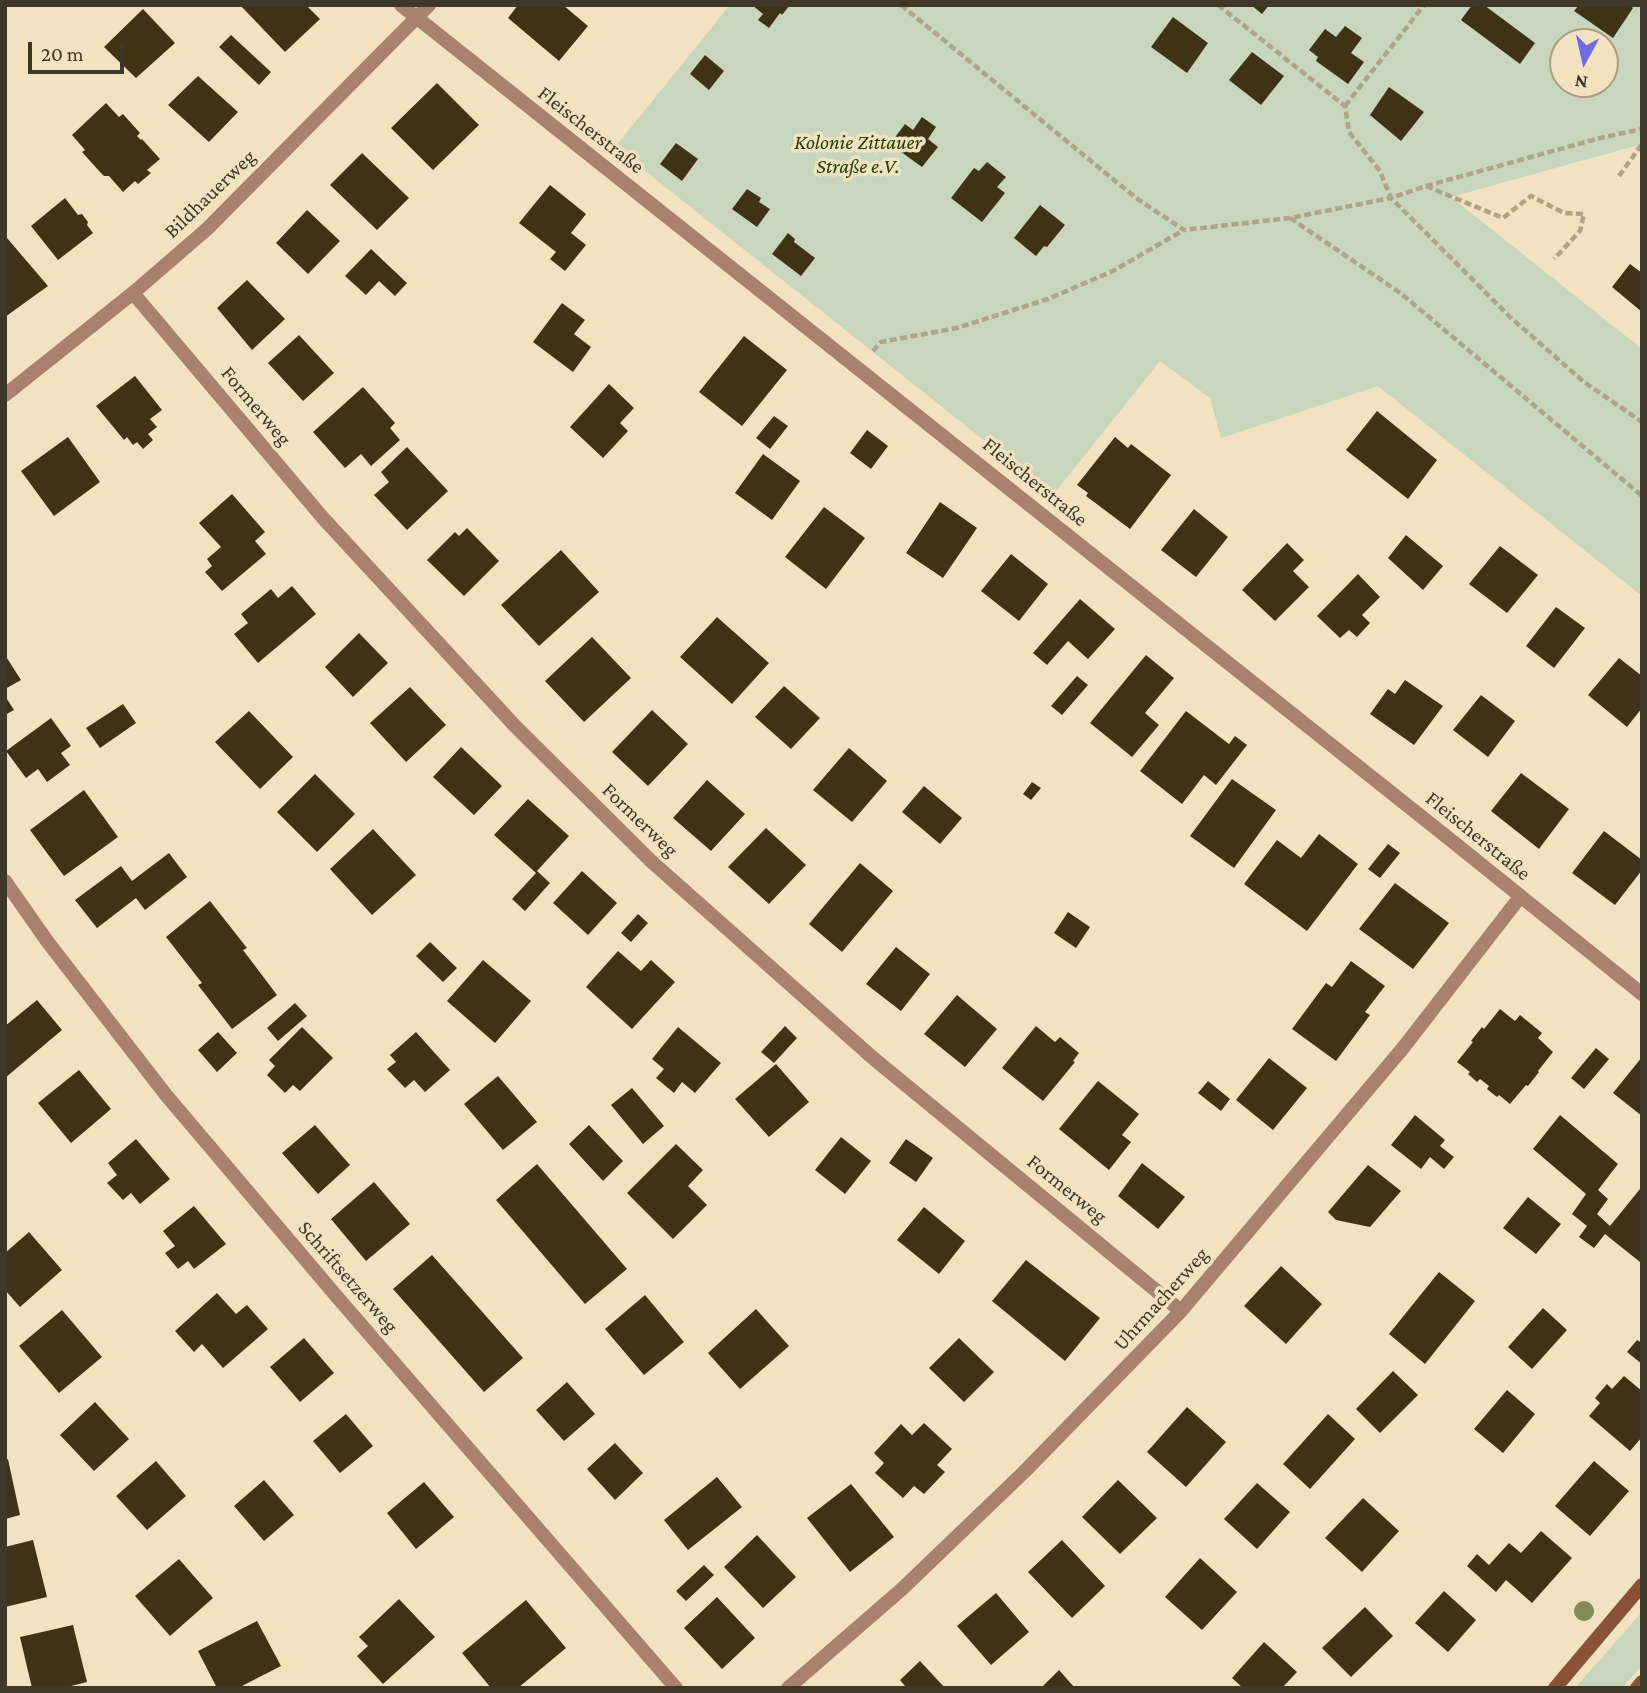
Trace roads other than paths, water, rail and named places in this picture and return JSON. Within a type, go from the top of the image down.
[{"type":"street","name":"Fleischerstraße","points":[[401,5],[1642,994]]},
{"type":"street","name":"Bildhauerweg","points":[[5,395],[133,293],[207,229],[429,5]]},
{"type":"street","name":"Formerweg","points":[[133,293],[323,518],[515,726],[652,862],[873,1058],[1181,1311]]},
{"type":"street","name":"Schriftsetzerweg","points":[[5,881],[47,941],[175,1105],[676,1688]]},
{"type":"street","name":"Uhrmacherweg","points":[[788,1688],[902,1589],[1024,1472],[1181,1311],[1403,1048],[1520,897]]},
{"type":"street","points":[[1555,1688],[1642,1585]]},
{"type":"street","points":[[1637,1688],[1642,1682]]},
{"type":"park label","name":"Kolonie Zittauer Straße e.V.","points":[[858,155]]}]
